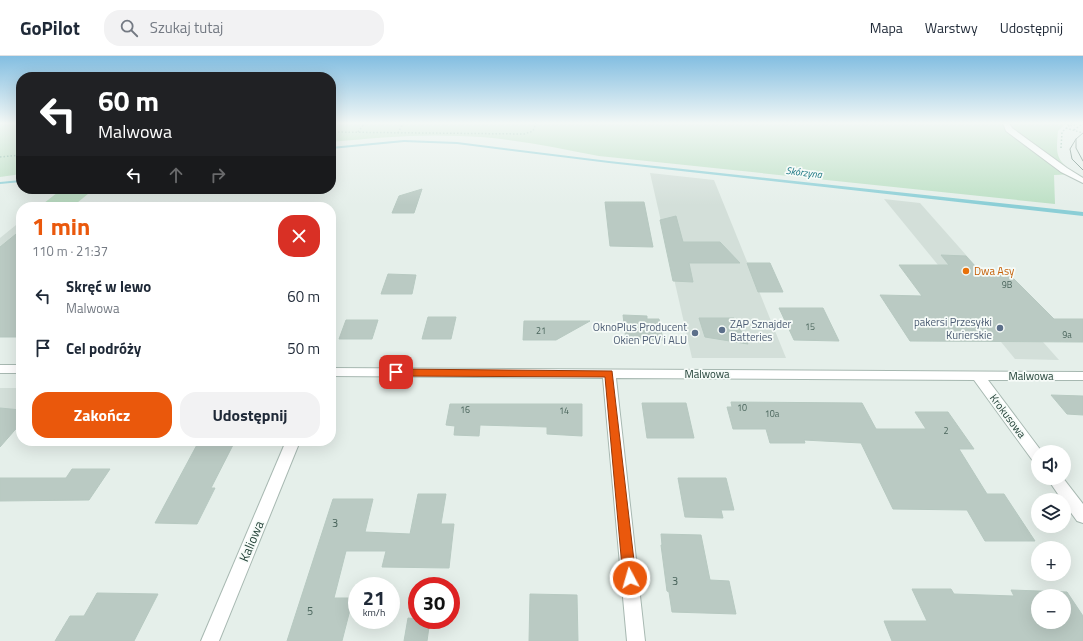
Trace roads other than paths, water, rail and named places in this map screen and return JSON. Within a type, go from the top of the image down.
[{"type":"street","points":[[1038,150],[1064,170],[1083,181]]},
{"type":"street","points":[[0,369],[16,370]]},
{"type":"street","name":"Malwowa","points":[[336,372],[1083,376]]},
{"type":"street","points":[[609,373],[636,641]]},
{"type":"street","name":"Krokusowa","points":[[977,375],[1031,448]]},
{"type":"street","name":"Kaliowa","points":[[210,641],[291,446]]},
{"type":"street","points":[[1059,485],[1083,516]]},
{"type":"waterway","name":"Skórzyna","points":[[515,150],[1083,214]]},
{"type":"waterway","name":"Skórzyna","points":[[0,183],[16,181]]},
{"type":"tram line","points":[[1070,150],[1072,159],[1083,170]]},
{"type":"tram line","points":[[1077,150],[1083,161]]},
{"type":"place","name":"Dwa Asy","points":[[966,271]]},
{"type":"place","name":"pakersi Przesyłki Kurierskie","points":[[1000,328]]},
{"type":"place","name":"ZAP Sznajder Batteries","points":[[722,330]]},
{"type":"place","name":"OknoPlus Producent Okien PCV i ALU","points":[[695,333]]}]
